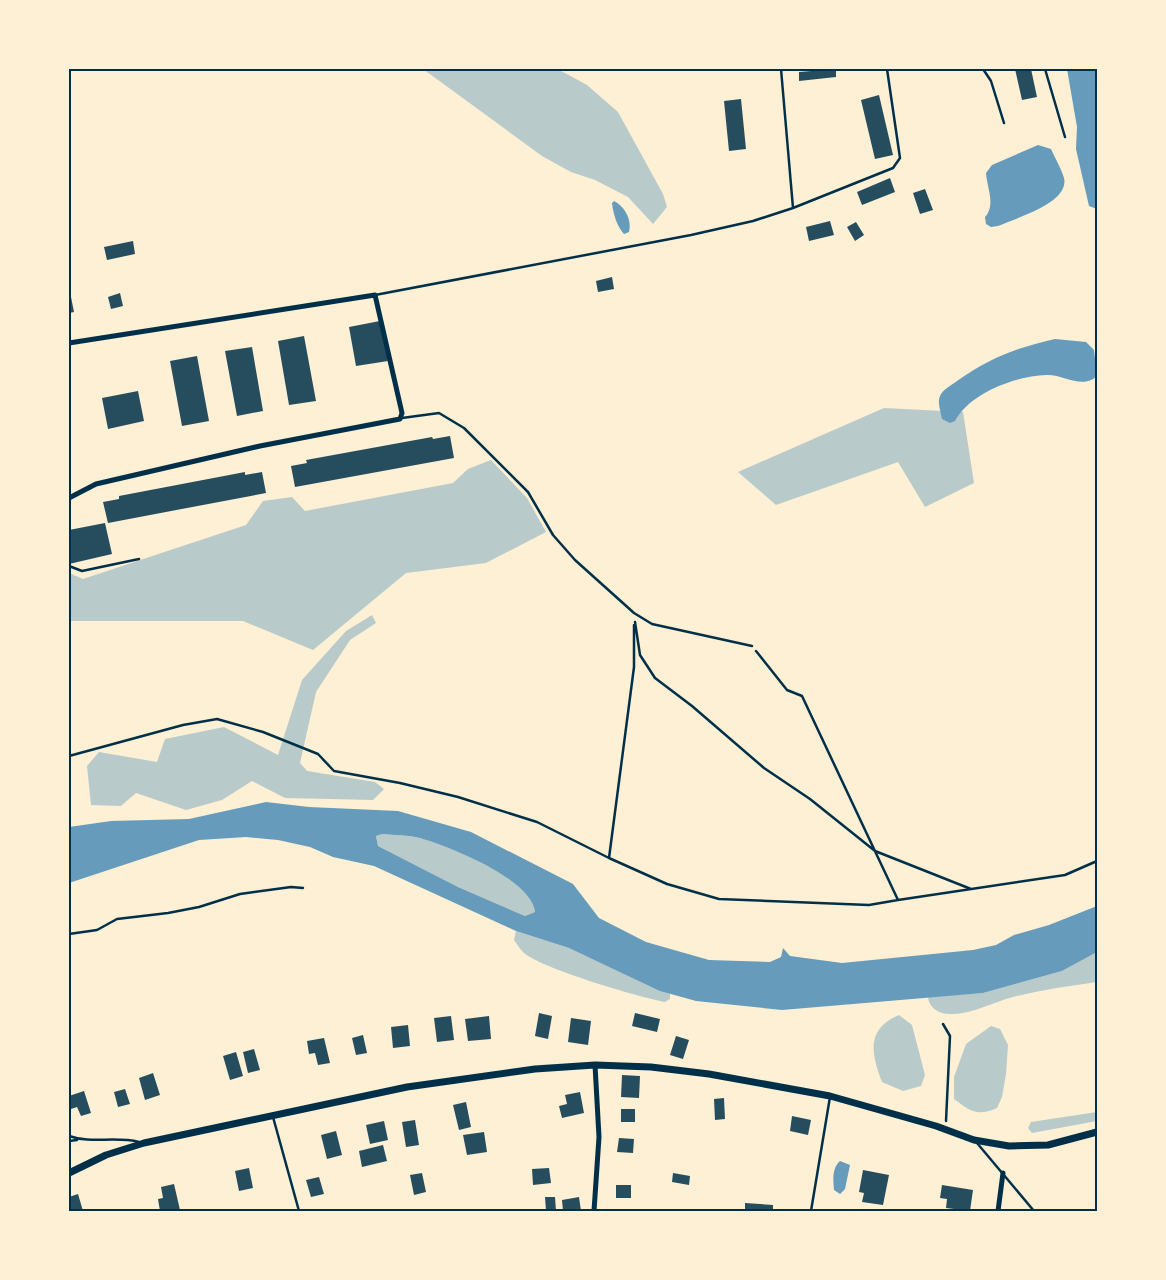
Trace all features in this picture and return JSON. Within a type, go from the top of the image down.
[{"type":"street","points":[[69,343],[376,295],[402,413],[400,418],[260,446],[96,484],[69,498]]},
{"type":"street","points":[[594,1211],[599,1137],[595,1065]]},
{"type":"street","points":[[69,1173],[98,1158],[144,1143],[407,1087],[471,1076],[595,1065],[650,1067],[709,1074],[830,1096],[974,1140],[1025,1147],[1048,1145],[1097,1132]]},
{"type":"street","points":[[998,1211],[1003,1173]]},
{"type":"lane","points":[[781,69],[793,208]]},
{"type":"lane","points":[[376,295],[691,235],[753,221],[793,208],[893,168],[900,158],[887,69]]},
{"type":"lane","points":[[983,69],[991,81],[1004,123]]},
{"type":"lane","points":[[1045,69],[1065,137]]},
{"type":"lane","points":[[400,418],[439,413],[464,428],[528,492],[554,535],[575,560],[634,613],[652,624],[752,646]]},
{"type":"lane","points":[[69,566],[82,571],[139,559]]},
{"type":"lane","points":[[811,1211],[830,1096]]},
{"type":"lane","points":[[273,1117],[299,1211]]},
{"type":"lane","points":[[69,1136],[80,1140]]},
{"type":"lane","points":[[69,1141],[117,1138],[144,1143]]},
{"type":"lane","points":[[974,1140],[1034,1211]]},
{"type":"path","points":[[634,613],[640,655],[656,678],[764,768],[810,799],[875,851],[971,889]]},
{"type":"path","points":[[609,858],[634,667],[634,613]]},
{"type":"path","points":[[752,646],[787,690],[802,696],[898,900]]},
{"type":"path","points":[[69,756],[183,725],[217,719],[263,732],[318,754],[334,771],[400,783],[458,797],[537,822],[609,858],[668,884],[719,899],[869,906],[1065,875],[1097,861]]},
{"type":"path","points":[[69,934],[97,930],[117,919],[176,911],[240,894],[290,887],[303,888]]},
{"type":"path","points":[[943,1024],[950,1036],[945,1130]]},
{"type":"shaded area","points":[[423,69],[556,69],[587,85],[618,112],[663,194],[667,207],[653,224],[628,197],[595,180],[571,172],[542,156]]},
{"type":"shaded area","points":[[884,408],[963,412],[974,483],[925,507],[898,462],[776,505],[738,472]]},
{"type":"shaded area","points":[[491,460],[527,498],[546,532],[486,563],[406,573],[313,650],[243,621],[69,621],[69,573],[83,579],[246,525],[263,501],[292,497],[305,511],[453,483],[468,469]]},
{"type":"shaded area","points":[[372,615],[376,623],[350,640],[316,692],[300,763],[307,771],[375,782],[384,789],[373,800],[285,798],[252,781],[222,800],[186,810],[136,793],[121,806],[91,805],[87,766],[99,752],[157,762],[165,739],[224,727],[278,755],[302,680],[346,631]]},
{"type":"shaded area","points":[[382,834],[420,838],[468,856],[505,876],[520,888],[530,900],[535,912],[525,916],[458,887],[378,846],[376,836]]},
{"type":"shaded area","points":[[516,931],[569,948],[670,994],[670,999],[665,1002],[634,994],[548,966],[522,951],[514,940]]},
{"type":"shaded area","points":[[1097,952],[1097,982],[1055,988],[1005,999],[958,1014],[938,1012],[929,1001],[928,997],[983,993],[1062,971]]},
{"type":"shaded area","points":[[899,1015],[912,1025],[925,1075],[921,1086],[903,1091],[882,1082],[874,1052],[876,1035],[881,1027]]},
{"type":"shaded area","points":[[991,1026],[1000,1029],[1008,1045],[1006,1074],[1002,1097],[997,1108],[979,1112],[965,1107],[954,1099],[954,1077],[966,1044]]},
{"type":"shaded area","points":[[1097,1112],[1097,1121],[1032,1133],[1028,1128],[1031,1122]]},
{"type":"water","points":[[1067,69],[1097,69],[1097,209],[1089,206],[1076,149],[1077,127]]},
{"type":"water","points":[[1038,145],[1051,149],[1064,178],[1064,187],[1059,195],[1040,208],[1017,219],[998,226],[991,227],[986,224],[985,217],[990,207],[990,196],[986,173],[992,165]]},
{"type":"water","points":[[614,201],[624,210],[628,218],[629,232],[624,234],[619,228],[614,215],[612,203]]},
{"type":"water","points":[[1055,339],[1086,342],[1094,350],[1097,376],[1085,382],[1053,375],[1021,379],[982,394],[962,411],[955,421],[950,423],[942,419],[939,399],[948,387],[993,360],[1016,350]]},
{"type":"water","points":[[266,802],[309,807],[398,811],[471,832],[573,884],[599,918],[646,942],[709,960],[770,962],[781,957],[783,948],[790,956],[842,963],[973,950],[996,945],[1014,935],[1049,925],[1097,906],[1097,952],[1062,971],[983,993],[782,1010],[696,1001],[660,991],[569,948],[516,931],[374,866],[333,857],[310,847],[278,840],[246,837],[199,840],[69,883],[69,827],[111,821],[189,819]],"holes":[[[382,834],[420,838],[468,856],[505,876],[520,888],[530,900],[535,912],[525,916],[458,887],[378,846],[376,836]]]},
{"type":"water","points":[[840,1161],[850,1165],[845,1189],[840,1194],[834,1190],[833,1178],[834,1171]]},
{"type":"building","points":[[836,69],[836,77],[799,81],[799,72]]},
{"type":"building","points":[[1015,69],[1031,69],[1037,97],[1022,100]]},
{"type":"building","points":[[879,95],[893,155],[875,159],[861,100]]},
{"type":"building","points":[[741,99],[746,149],[729,151],[724,101]]},
{"type":"building","points":[[890,178],[895,192],[862,205],[857,192]]},
{"type":"building","points":[[925,189],[933,210],[920,214],[913,193]]},
{"type":"building","points":[[830,221],[834,235],[809,241],[806,227]]},
{"type":"building","points":[[856,222],[864,235],[855,241],[847,227]]},
{"type":"building","points":[[133,241],[135,254],[107,260],[104,247]]},
{"type":"building","points":[[612,277],[614,289],[598,292],[596,281]]},
{"type":"building","points":[[69,287],[74,312],[69,313]]},
{"type":"building","points":[[120,293],[123,306],[111,309],[108,297]]},
{"type":"building","points":[[380,321],[388,361],[356,366],[349,327]]},
{"type":"building","points":[[304,336],[316,401],[289,405],[278,341]]},
{"type":"building","points":[[252,347],[263,411],[237,416],[225,351]]},
{"type":"building","points":[[197,356],[209,421],[182,426],[170,361]]},
{"type":"building","points":[[138,391],[144,421],[108,429],[102,398]]},
{"type":"building","points":[[450,436],[454,458],[295,487],[291,466],[307,463],[306,460],[432,437],[433,439]]},
{"type":"building","points":[[245,472],[245,475],[262,472],[266,493],[108,523],[103,502],[119,499],[119,496]]},
{"type":"building","points":[[105,523],[112,554],[69,564],[69,530]]},
{"type":"building","points":[[539,1013],[552,1016],[548,1039],[535,1036]]},
{"type":"building","points":[[635,1013],[660,1019],[657,1032],[632,1026]]},
{"type":"building","points":[[451,1016],[454,1040],[437,1042],[434,1018]]},
{"type":"building","points":[[489,1016],[491,1039],[468,1041],[465,1019]]},
{"type":"building","points":[[571,1018],[591,1021],[588,1045],[568,1042]]},
{"type":"building","points":[[408,1025],[410,1046],[393,1048],[391,1027]]},
{"type":"building","points":[[363,1035],[367,1053],[356,1055],[352,1038]]},
{"type":"building","points":[[676,1036],[689,1040],[683,1059],[670,1055]]},
{"type":"building","points":[[324,1038],[330,1063],[318,1065],[315,1053],[309,1054],[307,1041]]},
{"type":"building","points":[[254,1049],[260,1070],[248,1073],[243,1052]]},
{"type":"building","points":[[236,1052],[243,1076],[230,1080],[223,1056]]},
{"type":"building","points":[[153,1073],[160,1095],[145,1100],[139,1078]]},
{"type":"building","points":[[622,1075],[640,1076],[639,1098],[621,1097]]},
{"type":"building","points":[[125,1089],[130,1104],[118,1107],[114,1092]]},
{"type":"building","points":[[84,1091],[91,1113],[81,1116],[77,1107],[71,1109],[69,1096]]},
{"type":"building","points":[[580,1092],[584,1113],[562,1118],[559,1106],[567,1104],[565,1095]]},
{"type":"building","points":[[724,1098],[725,1119],[715,1120],[714,1099]]},
{"type":"building","points":[[466,1102],[471,1127],[459,1130],[453,1105]]},
{"type":"building","points":[[621,1109],[635,1109],[635,1122],[621,1122]]},
{"type":"building","points":[[792,1116],[811,1120],[808,1135],[790,1131]]},
{"type":"building","points":[[415,1120],[419,1145],[406,1147],[402,1122]]},
{"type":"building","points":[[384,1121],[388,1140],[370,1144],[366,1125]]},
{"type":"building","points":[[336,1131],[342,1155],[327,1159],[321,1135]]},
{"type":"building","points":[[484,1132],[487,1152],[467,1155],[463,1135]]},
{"type":"building","points":[[619,1138],[634,1139],[633,1153],[617,1152]]},
{"type":"building","points":[[383,1145],[387,1161],[362,1167],[359,1151]]},
{"type":"building","points":[[249,1168],[253,1188],[239,1191],[235,1171]]},
{"type":"building","points":[[549,1168],[551,1183],[533,1185],[532,1169]]},
{"type":"building","points":[[863,1170],[889,1175],[883,1205],[862,1202],[864,1193],[859,1192]]},
{"type":"building","points":[[422,1173],[426,1192],[414,1195],[410,1175]]},
{"type":"building","points":[[673,1173],[690,1176],[689,1185],[672,1182]]},
{"type":"building","points":[[319,1177],[324,1194],[311,1197],[306,1180]]},
{"type":"building","points":[[174,1184],[180,1210],[160,1211],[158,1199],[163,1198],[161,1187]]},
{"type":"building","points":[[616,1185],[631,1185],[631,1198],[616,1198]]},
{"type":"building","points":[[942,1185],[973,1190],[970,1211],[946,1208],[947,1199],[940,1198]]},
{"type":"building","points":[[78,1194],[83,1211],[69,1211],[69,1197]]},
{"type":"building","points":[[545,1197],[555,1197],[556,1211],[546,1211]]},
{"type":"building","points":[[579,1197],[581,1211],[563,1211],[562,1200]]},
{"type":"building","points":[[745,1203],[773,1205],[773,1211],[745,1211]]}]
